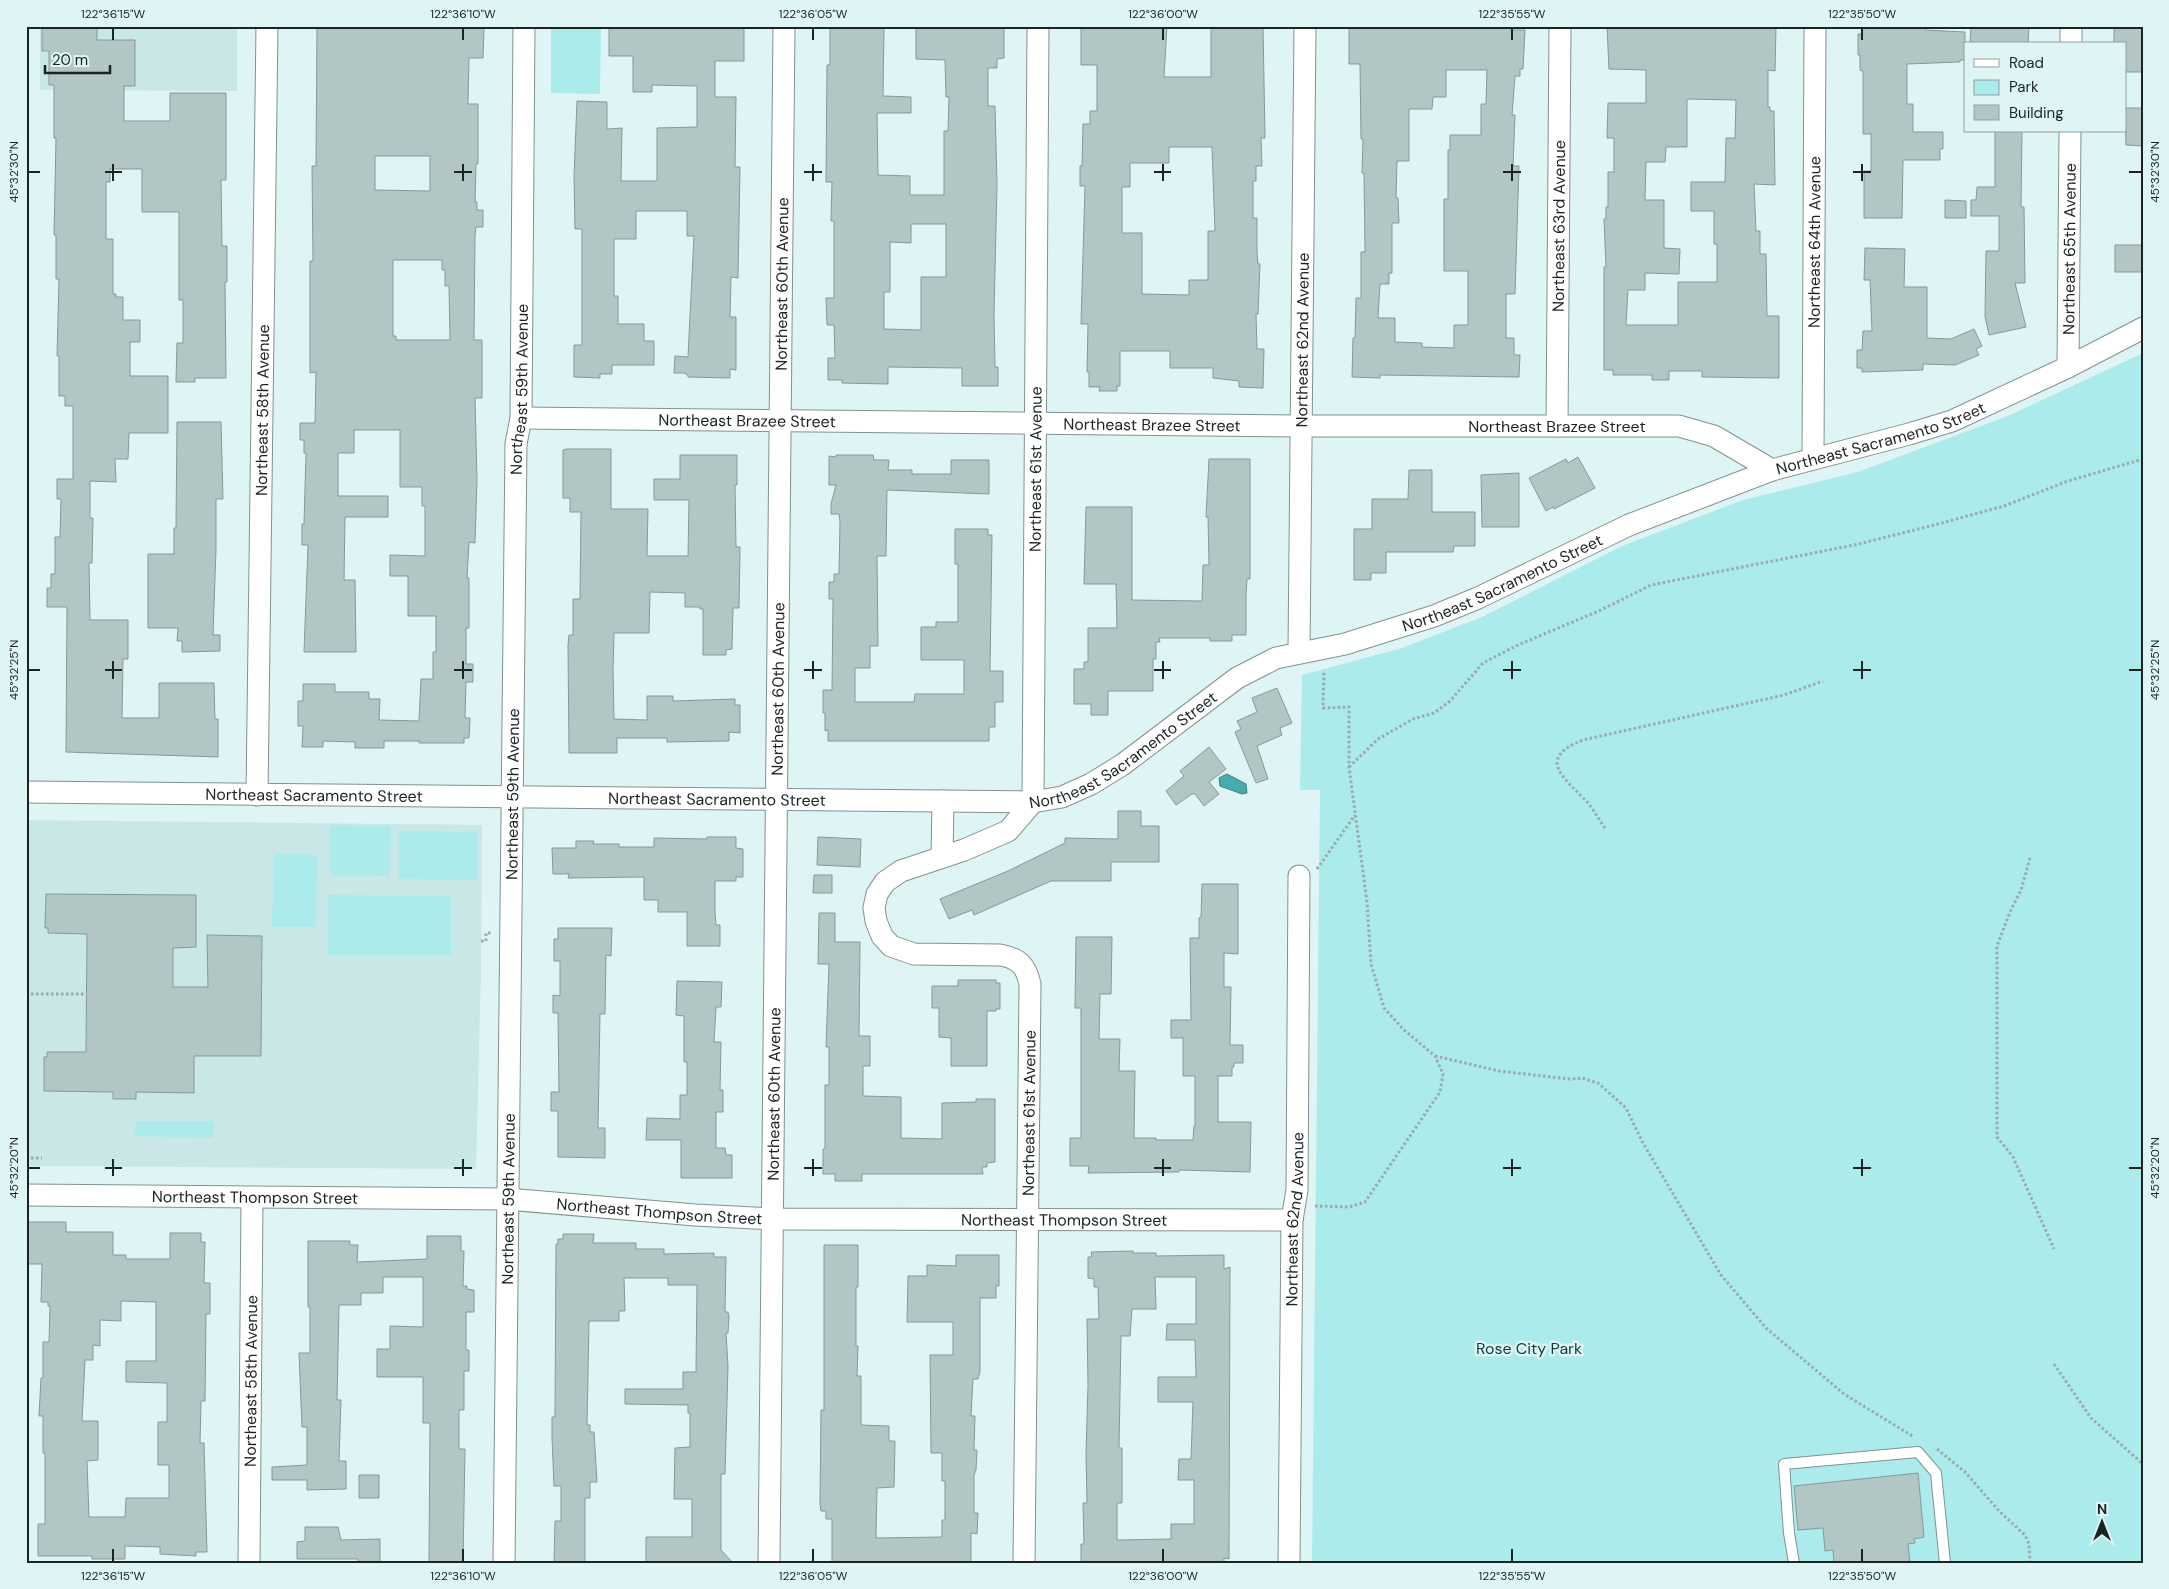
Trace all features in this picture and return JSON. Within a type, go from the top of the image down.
[{"type":"street","name":"Northeast 58th Avenue","points":[[257,795],[267,26]]},
{"type":"street","name":"Northeast 59th Avenue","points":[[504,1563],[516,444],[521,418],[524,26]]},
{"type":"street","name":"Northeast 60th Avenue","points":[[769,1563],[782,420],[784,26]]},
{"type":"street","name":"Northeast 61st Avenue","points":[[1024,1563],[1029,1220],[1030,984],[1028,973],[1021,962],[1014,958],[1000,955],[914,954],[891,946],[882,936],[876,921],[874,908],[877,894],[885,882],[902,871],[964,850],[1008,831],[1033,802],[1037,422],[1038,26]]},
{"type":"street","name":"Northeast 62nd Avenue","points":[[1299,652],[1305,26]]},
{"type":"street","name":"Northeast 63rd Avenue","points":[[1557,426],[1560,26]]},
{"type":"street","name":"Northeast 64th Avenue","points":[[1813,458],[1815,26]]},
{"type":"street","points":[[2071,42],[2072,26]]},
{"type":"street","name":"Northeast 65th Avenue","points":[[2068,367],[2070,132]]},
{"type":"street","name":"Northeast Sacramento Street","points":[[26,792],[1033,802],[1062,797],[1090,784],[1122,765],[1237,678],[1276,658],[1345,644],[1434,616],[1478,598],[1629,525],[1772,470],[1952,421],[2068,367],[2143,328]]},
{"type":"street","name":"Northeast Brazee Street","points":[[521,418],[1302,426],[1679,426],[1714,436],[1772,470]]},
{"type":"street","points":[[942,857],[943,801]]},
{"type":"street","name":"Northeast 62nd Avenue","points":[[1289,1563],[1292,1220],[1297,1190],[1299,876]]},
{"type":"street","name":"Northeast Thompson Street","points":[[26,1195],[507,1199],[695,1215],[773,1219],[1292,1220]]},
{"type":"street","name":"Northeast 58th Avenue","points":[[249,1563],[252,1198]]},
{"type":"lane","points":[[1794,1563],[1789,1533],[1784,1464],[1918,1452],[1936,1473],[1945,1563]]},
{"type":"path","points":[[1349,768],[1378,739],[1413,720],[1434,713],[1450,701],[1483,663],[1518,645],[1609,606],[1650,586],[1859,544],[1938,524],[2004,506],[2068,481],[2143,459]]},
{"type":"path","points":[[1324,670],[1323,708],[1349,707],[1349,768],[1367,902],[1370,964],[1384,1008],[1403,1029],[1435,1056],[1499,1071],[1569,1079],[1582,1078],[1598,1083],[1603,1087],[1626,1108],[1643,1143],[1721,1275],[1760,1322],[1813,1370],[1844,1394],[1917,1438]]},
{"type":"path","points":[[1605,828],[1589,803],[1565,780],[1558,770],[1557,762],[1562,752],[1573,744],[1583,740],[1784,696],[1823,681]]},
{"type":"path","points":[[1299,876],[1319,868],[1355,814]]},
{"type":"path","points":[[2030,858],[2021,890],[2010,912],[1998,946],[1997,1137],[2013,1157],[2030,1192],[2045,1234],[2054,1249]]},
{"type":"path","points":[[481,940],[486,940]]},
{"type":"path","points":[[26,994],[87,994]]},
{"type":"path","points":[[1292,1220],[1313,1206],[1349,1208],[1365,1202],[1440,1092],[1442,1074],[1435,1056]]},
{"type":"path","points":[[26,1158],[42,1158]]},
{"type":"path","points":[[2054,1364],[2091,1418],[2143,1464]]},
{"type":"path","points":[[1933,1447],[1942,1452],[1965,1472],[2000,1512],[2025,1535],[2029,1544],[2030,1563]]},
{"type":"shaded area","points":[[40,26],[237,26],[237,91],[40,90]]},
{"type":"shaded area","points":[[1227,774],[1246,784],[1247,793],[1242,794],[1220,786],[1219,778]]},
{"type":"shaded area","points":[[28,820],[482,825],[481,972],[476,1169],[26,1166]]},
{"type":"green space","points":[[551,26],[601,26],[600,94],[551,93]]},
{"type":"green space","name":"Rose City Park","points":[[2143,353],[2143,1563],[1312,1563],[1320,790],[1300,790],[1302,675],[1402,648],[1482,617],[1622,546],[1743,500],[1858,472],[2008,416]]},
{"type":"green space","points":[[330,825],[391,826],[390,876],[330,875]]},
{"type":"green space","points":[[399,831],[477,832],[477,880],[399,879]]},
{"type":"green space","points":[[274,853],[317,855],[316,927],[272,927]]},
{"type":"green space","points":[[328,895],[451,896],[451,955],[328,955]]},
{"type":"green space","points":[[136,1121],[212,1121],[214,1124],[213,1138],[135,1136]]},
{"type":"building","points":[[42,26],[97,26],[97,40],[135,40],[135,86],[124,86],[124,121],[170,121],[170,93],[226,93],[226,180],[221,180],[222,246],[227,246],[227,282],[225,282],[226,378],[195,378],[195,382],[176,382],[177,343],[183,343],[183,300],[179,300],[179,212],[142,212],[142,169],[110,169],[110,182],[106,182],[106,239],[113,239],[113,294],[116,294],[116,297],[123,297],[123,320],[140,320],[140,342],[130,342],[130,376],[168,376],[168,433],[129,433],[128,459],[115,459],[116,482],[90,481],[90,518],[93,518],[92,563],[89,563],[90,620],[128,620],[128,659],[123,659],[122,718],[159,718],[159,683],[214,683],[215,719],[218,719],[218,757],[66,752],[67,607],[47,607],[47,588],[51,588],[51,574],[55,574],[55,537],[60,537],[61,499],[57,499],[57,479],[73,479],[73,406],[65,406],[65,396],[59,396],[59,356],[57,356],[59,279],[56,279],[56,235],[54,235],[56,138],[54,138],[54,85],[49,85],[49,51],[42,51]]},
{"type":"building","points":[[317,26],[449,28],[449,26],[484,26],[483,58],[469,58],[468,104],[478,104],[478,164],[476,164],[475,202],[477,202],[477,210],[483,210],[483,227],[476,227],[475,236],[474,340],[482,340],[482,398],[475,398],[477,480],[475,543],[469,542],[467,578],[469,578],[469,628],[466,628],[466,664],[473,664],[473,682],[466,682],[465,718],[470,718],[469,738],[464,738],[464,743],[384,741],[384,748],[355,748],[355,742],[323,741],[323,747],[302,747],[303,726],[298,726],[298,701],[303,701],[303,684],[335,684],[335,692],[369,692],[369,699],[380,699],[379,720],[419,721],[421,679],[433,679],[433,652],[436,652],[436,616],[408,616],[408,576],[390,576],[390,555],[425,556],[425,506],[422,506],[422,487],[400,487],[400,430],[354,430],[354,453],[338,453],[338,496],[388,496],[388,517],[345,517],[344,580],[355,580],[356,652],[304,652],[308,545],[302,545],[306,453],[304,453],[304,440],[300,440],[300,423],[315,423],[316,372],[310,373],[310,261],[313,261],[312,166],[316,166]],"holes":[[[375,156],[430,156],[430,191],[375,190]],[[393,260],[442,260],[442,270],[445,270],[445,286],[449,286],[450,340],[396,340],[396,336],[393,336]]]},
{"type":"building","points":[[609,26],[744,26],[744,61],[715,61],[715,97],[736,97],[735,167],[740,167],[738,278],[731,277],[730,317],[736,317],[736,370],[730,369],[730,378],[688,377],[684,373],[674,373],[675,356],[688,357],[694,236],[687,236],[687,211],[636,211],[636,239],[614,239],[614,296],[618,296],[618,324],[644,324],[644,341],[654,341],[654,365],[612,365],[612,374],[600,374],[600,378],[574,377],[574,345],[582,345],[582,229],[575,229],[574,176],[577,101],[607,102],[607,129],[622,128],[621,181],[657,181],[657,128],[697,127],[697,86],[652,85],[652,92],[633,92],[633,56],[609,56]]},
{"type":"building","points":[[830,26],[884,26],[883,96],[911,97],[911,113],[877,113],[878,175],[910,176],[910,195],[944,195],[944,131],[948,131],[949,97],[946,97],[945,60],[916,59],[916,26],[1004,26],[1004,58],[997,59],[997,68],[988,68],[988,106],[995,106],[997,184],[994,315],[995,367],[998,367],[998,386],[962,386],[962,368],[888,367],[888,384],[842,383],[842,380],[828,380],[828,358],[835,358],[834,325],[827,325],[826,298],[834,298],[834,221],[831,221],[832,182],[826,182],[827,65],[830,65]],"holes":[[[911,224],[946,224],[946,277],[921,277],[921,330],[884,329],[884,292],[890,292],[890,242],[911,243]]]},
{"type":"building","points":[[1081,26],[1167,26],[1164,77],[1211,77],[1211,26],[1263,26],[1265,138],[1261,138],[1262,166],[1256,166],[1256,181],[1253,181],[1253,218],[1257,218],[1257,252],[1258,264],[1260,264],[1258,314],[1256,314],[1257,349],[1264,349],[1263,388],[1239,387],[1239,381],[1213,378],[1213,368],[1170,368],[1170,351],[1120,351],[1120,386],[1117,386],[1117,391],[1099,391],[1100,387],[1089,387],[1089,372],[1087,372],[1088,324],[1081,324],[1085,186],[1080,186],[1080,166],[1082,166],[1083,124],[1090,124],[1090,111],[1097,111],[1097,65],[1081,65]],"holes":[[[1169,147],[1212,147],[1215,231],[1208,231],[1208,280],[1189,280],[1189,295],[1142,294],[1142,233],[1122,233],[1122,187],[1130,187],[1130,163],[1169,163]]]},
{"type":"building","points":[[1349,26],[1512,26],[1512,30],[1525,30],[1523,69],[1520,69],[1520,76],[1515,76],[1512,115],[1515,115],[1513,166],[1519,166],[1515,294],[1506,294],[1506,338],[1514,338],[1514,355],[1520,355],[1519,377],[1380,375],[1380,378],[1352,377],[1356,298],[1361,298],[1361,252],[1365,252],[1360,64],[1349,64]],"holes":[[[1446,70],[1487,70],[1486,104],[1481,104],[1481,135],[1450,135],[1450,150],[1448,150],[1448,199],[1444,199],[1444,271],[1468,271],[1468,325],[1454,325],[1454,348],[1422,347],[1422,343],[1395,342],[1395,318],[1378,318],[1380,284],[1389,284],[1389,273],[1392,273],[1392,223],[1399,223],[1398,198],[1396,198],[1397,161],[1409,161],[1409,109],[1432,109],[1433,97],[1446,97]]]},
{"type":"building","points":[[1607,26],[1776,26],[1775,71],[1768,70],[1768,107],[1770,107],[1770,111],[1774,111],[1775,185],[1754,184],[1756,231],[1760,231],[1760,254],[1766,254],[1767,316],[1779,316],[1779,378],[1702,377],[1702,371],[1669,371],[1669,380],[1652,380],[1652,375],[1613,375],[1613,370],[1604,370],[1604,267],[1606,267],[1604,219],[1606,219],[1606,207],[1608,207],[1608,172],[1614,172],[1614,138],[1607,138],[1608,103],[1646,103],[1646,70],[1609,69]],"holes":[[[1687,99],[1736,100],[1735,138],[1726,138],[1725,182],[1691,182],[1691,211],[1714,211],[1714,244],[1717,244],[1717,282],[1678,282],[1678,325],[1626,325],[1628,290],[1645,290],[1645,273],[1679,274],[1680,249],[1664,248],[1664,200],[1645,200],[1646,162],[1665,162],[1666,147],[1687,147]]]},
{"type":"building","points":[[1862,26],[1925,26],[1925,30],[1965,32],[1964,60],[1960,60],[1960,62],[1907,64],[1907,104],[1913,104],[1913,132],[1943,132],[1943,149],[1940,149],[1940,160],[1903,160],[1902,218],[1864,218],[1864,171],[1871,171],[1871,134],[1863,134],[1863,71],[1860,70],[1860,55],[1858,55],[1858,34],[1862,34]]},
{"type":"building","points":[[2114,26],[2143,26],[2143,72],[2126,72],[2126,42],[2114,42]]},
{"type":"building","points":[[1971,27],[2029,27],[2028,42],[1970,42]]},
{"type":"building","points":[[2126,108],[2143,108],[2143,146],[2126,145]]},
{"type":"building","points":[[1995,132],[2022,132],[2021,207],[2024,207],[2025,283],[2015,283],[2026,327],[1989,335],[1985,316],[1986,251],[1999,251],[1999,216],[1971,216],[1971,200],[1976,200],[1977,187],[1995,187]]},
{"type":"building","points":[[1945,200],[1966,201],[1966,218],[1945,218]]},
{"type":"building","points":[[2115,245],[2143,245],[2143,272],[2115,272]]},
{"type":"building","points":[[1865,248],[1905,249],[1904,287],[1927,287],[1927,338],[1951,339],[1974,329],[1982,346],[1976,349],[1979,355],[1955,365],[1923,364],[1923,370],[1862,372],[1862,368],[1857,368],[1857,350],[1862,350],[1863,331],[1872,331],[1870,280],[1864,280]]},
{"type":"building","points":[[177,422],[221,422],[223,499],[216,499],[213,635],[220,635],[220,651],[182,652],[182,641],[177,641],[178,628],[148,628],[148,554],[174,554]]},
{"type":"building","points":[[611,449],[611,509],[648,509],[647,556],[688,556],[689,500],[654,500],[654,479],[680,479],[680,455],[737,455],[737,485],[735,485],[736,547],[740,547],[739,608],[733,608],[732,649],[726,650],[726,655],[703,655],[703,609],[700,609],[700,607],[685,607],[685,593],[650,592],[649,633],[614,633],[614,719],[647,720],[647,696],[673,696],[673,701],[735,699],[735,705],[740,705],[740,733],[729,732],[729,741],[667,742],[667,738],[617,738],[617,753],[569,753],[568,645],[569,635],[573,635],[573,599],[580,599],[581,512],[570,512],[570,498],[563,498],[563,450]]},
{"type":"building","points":[[836,455],[873,455],[874,460],[889,460],[888,470],[912,470],[912,474],[951,474],[951,460],[989,460],[989,494],[887,490],[886,556],[877,556],[878,646],[870,646],[870,668],[855,668],[855,702],[914,702],[915,694],[964,694],[964,660],[921,660],[921,627],[936,627],[936,622],[958,622],[958,564],[955,564],[955,529],[988,529],[988,535],[992,535],[990,671],[1003,671],[1003,702],[995,702],[995,727],[989,727],[989,741],[828,741],[828,730],[825,731],[825,713],[823,713],[823,690],[832,690],[833,599],[829,599],[829,582],[834,582],[834,574],[839,574],[840,522],[839,514],[831,514],[831,504],[836,485],[829,485],[829,456],[836,457]]},
{"type":"building","points":[[1578,457],[1595,488],[1554,509],[1553,507],[1546,511],[1529,478],[1566,459],[1568,463]]},
{"type":"building","points":[[1209,459],[1250,459],[1250,579],[1247,579],[1246,635],[1232,635],[1232,641],[1210,641],[1210,638],[1159,638],[1160,642],[1156,642],[1156,659],[1153,659],[1153,691],[1108,691],[1108,715],[1091,715],[1091,704],[1074,704],[1074,669],[1084,669],[1084,662],[1088,662],[1088,628],[1117,628],[1116,584],[1084,584],[1086,507],[1132,507],[1132,600],[1202,601],[1203,565],[1209,565],[1208,517],[1206,517]]},
{"type":"building","points":[[1409,470],[1432,470],[1432,512],[1475,512],[1475,546],[1454,546],[1453,552],[1386,552],[1386,573],[1371,573],[1371,580],[1354,580],[1354,529],[1372,529],[1372,499],[1408,499]]},
{"type":"building","points":[[1519,473],[1519,527],[1482,527],[1481,475]]},
{"type":"building","points":[[1277,688],[1292,723],[1280,728],[1282,735],[1257,746],[1268,779],[1256,783],[1235,732],[1241,729],[1237,721],[1257,712],[1252,698]]},
{"type":"building","points":[[1209,747],[1226,769],[1209,782],[1219,794],[1204,806],[1195,794],[1192,794],[1176,805],[1166,791],[1184,776],[1180,771]]},
{"type":"building","points":[[1118,811],[1141,811],[1141,826],[1159,826],[1159,862],[1111,862],[1111,881],[1051,881],[974,915],[972,910],[949,919],[940,899],[1008,871],[1065,843],[1065,838],[1118,839]]},
{"type":"building","points":[[707,837],[736,837],[736,848],[743,849],[743,877],[736,877],[736,881],[715,881],[715,913],[716,925],[720,925],[720,946],[687,946],[687,912],[658,912],[658,900],[644,900],[644,877],[568,878],[569,874],[553,874],[552,848],[576,848],[576,841],[594,841],[593,844],[619,844],[619,847],[654,847],[654,838],[707,839]]},
{"type":"building","points":[[818,837],[861,839],[860,867],[817,865]]},
{"type":"building","points":[[814,875],[832,875],[832,893],[813,893]]},
{"type":"building","points":[[1202,884],[1238,884],[1238,954],[1224,953],[1224,987],[1231,987],[1230,1045],[1243,1045],[1243,1063],[1234,1063],[1232,1076],[1218,1076],[1218,1122],[1251,1122],[1250,1172],[1179,1170],[1179,1172],[1088,1173],[1089,1166],[1070,1166],[1070,1138],[1081,1138],[1081,1008],[1075,1008],[1076,937],[1112,937],[1111,994],[1100,994],[1099,1039],[1120,1039],[1119,1071],[1135,1071],[1134,1138],[1193,1140],[1195,1126],[1195,1076],[1183,1076],[1183,1038],[1171,1038],[1171,1020],[1191,1020],[1190,938],[1199,938]]},
{"type":"building","points":[[46,894],[196,895],[196,947],[173,948],[173,987],[208,987],[207,935],[262,936],[261,1056],[194,1056],[194,1093],[136,1092],[136,1099],[113,1099],[113,1092],[44,1091],[44,1057],[47,1057],[47,1052],[86,1052],[87,934],[48,933],[48,928],[45,928]]},
{"type":"building","points":[[819,913],[835,913],[835,942],[860,942],[859,1036],[870,1036],[870,1066],[863,1066],[863,1096],[901,1097],[901,1138],[942,1139],[942,1103],[976,1102],[976,1099],[995,1099],[995,1162],[987,1163],[987,1167],[982,1167],[983,1174],[862,1174],[862,1181],[835,1181],[835,1174],[823,1174],[825,1085],[829,1085],[829,1047],[826,1047],[829,964],[818,964]]},
{"type":"building","points":[[558,928],[612,928],[611,956],[606,955],[605,1014],[600,1014],[598,1128],[605,1128],[605,1158],[558,1157],[558,1111],[551,1111],[551,1092],[559,1092],[558,1013],[553,1013],[553,995],[560,996],[560,961],[554,961],[554,939],[558,939]]},
{"type":"building","points":[[958,980],[996,980],[996,983],[1000,983],[1000,1009],[987,1011],[987,1066],[951,1066],[951,1038],[939,1037],[939,1008],[932,1008],[932,986],[958,986]]},
{"type":"building","points":[[677,981],[722,982],[721,1007],[716,1007],[714,1042],[721,1042],[720,1090],[723,1090],[723,1112],[716,1112],[716,1148],[725,1148],[726,1155],[732,1155],[732,1178],[681,1178],[681,1140],[646,1140],[647,1118],[680,1119],[680,1095],[687,1095],[687,1062],[684,1062],[684,1016],[676,1015]]},
{"type":"building","points":[[28,1222],[66,1222],[66,1232],[113,1232],[113,1255],[126,1255],[126,1259],[170,1259],[170,1233],[201,1233],[201,1242],[205,1242],[204,1283],[210,1283],[210,1314],[206,1314],[205,1401],[201,1401],[200,1443],[204,1443],[207,1552],[196,1552],[196,1556],[160,1554],[160,1547],[125,1546],[125,1559],[92,1559],[92,1556],[38,1556],[38,1524],[45,1524],[43,1416],[39,1416],[41,1378],[43,1378],[43,1342],[49,1342],[50,1306],[48,1306],[48,1302],[41,1302],[42,1264],[27,1264]],"holes":[[[121,1301],[156,1302],[156,1361],[126,1361],[126,1382],[167,1383],[167,1422],[158,1422],[158,1465],[169,1465],[169,1498],[126,1498],[125,1517],[89,1517],[87,1461],[98,1460],[98,1421],[82,1421],[85,1360],[93,1360],[93,1345],[100,1346],[100,1320],[121,1321]]]},
{"type":"building","points":[[563,1234],[594,1234],[593,1243],[636,1243],[636,1249],[664,1249],[664,1254],[714,1253],[714,1257],[726,1257],[725,1312],[728,1312],[729,1317],[728,1333],[726,1333],[728,1366],[725,1474],[721,1474],[721,1550],[733,1563],[646,1563],[646,1537],[692,1537],[692,1499],[674,1499],[675,1448],[690,1447],[690,1413],[688,1413],[688,1405],[625,1404],[625,1389],[683,1389],[683,1372],[696,1372],[697,1285],[668,1285],[668,1278],[624,1278],[625,1311],[619,1311],[619,1321],[589,1321],[587,1425],[590,1425],[590,1432],[594,1432],[597,1482],[590,1482],[590,1498],[585,1498],[585,1563],[554,1563],[555,1521],[561,1521],[561,1486],[554,1486],[552,1437],[552,1417],[555,1417],[556,1244],[558,1244],[558,1239],[563,1239]]},
{"type":"building","points":[[427,1236],[461,1236],[461,1251],[464,1251],[463,1286],[474,1290],[474,1312],[466,1312],[466,1350],[469,1350],[469,1371],[464,1371],[464,1410],[459,1410],[459,1449],[465,1449],[463,1563],[429,1563],[430,1423],[423,1423],[423,1377],[377,1377],[377,1349],[390,1349],[390,1326],[423,1327],[423,1277],[383,1277],[383,1293],[361,1293],[361,1305],[339,1305],[337,1400],[341,1400],[339,1461],[346,1461],[346,1489],[307,1490],[307,1480],[272,1480],[272,1467],[307,1465],[307,1427],[302,1427],[299,1353],[310,1353],[308,1241],[350,1241],[350,1245],[358,1245],[357,1262],[427,1259]]},
{"type":"building","points":[[824,1245],[858,1245],[856,1346],[858,1346],[857,1376],[861,1376],[861,1425],[889,1426],[889,1441],[895,1441],[894,1487],[877,1488],[876,1538],[942,1537],[942,1520],[945,1520],[945,1481],[942,1481],[942,1453],[931,1453],[930,1355],[953,1355],[953,1322],[907,1322],[908,1276],[927,1276],[927,1265],[956,1266],[956,1255],[999,1255],[999,1286],[996,1286],[996,1298],[980,1298],[980,1372],[978,1379],[973,1379],[971,1416],[975,1416],[974,1450],[977,1450],[974,1475],[974,1513],[978,1513],[977,1534],[971,1533],[971,1563],[832,1563],[832,1519],[826,1519],[826,1511],[821,1511],[820,1504],[821,1410],[824,1410]]},
{"type":"building","points":[[1133,1251],[1133,1253],[1156,1253],[1156,1256],[1224,1255],[1224,1269],[1230,1267],[1229,1559],[1224,1558],[1224,1563],[1081,1563],[1081,1544],[1084,1544],[1083,1503],[1087,1503],[1087,1319],[1099,1319],[1098,1287],[1094,1287],[1094,1279],[1088,1278],[1088,1257],[1092,1257],[1091,1252]],"holes":[[[1155,1277],[1196,1277],[1196,1324],[1167,1324],[1166,1340],[1195,1340],[1196,1377],[1158,1377],[1158,1402],[1193,1402],[1191,1459],[1179,1459],[1178,1480],[1194,1480],[1194,1524],[1171,1524],[1171,1539],[1117,1540],[1117,1503],[1122,1503],[1122,1448],[1119,1448],[1121,1336],[1130,1336],[1132,1309],[1156,1309]]]},
{"type":"building","points":[[1918,1473],[1924,1537],[1914,1539],[1915,1543],[1908,1544],[1910,1563],[1834,1563],[1833,1550],[1825,1551],[1823,1528],[1798,1530],[1794,1486]]},
{"type":"building","points":[[359,1475],[379,1475],[379,1498],[359,1498]]},
{"type":"building","points":[[305,1527],[338,1527],[341,1540],[380,1539],[380,1563],[358,1563],[358,1559],[297,1559],[297,1542],[305,1541]]}]
